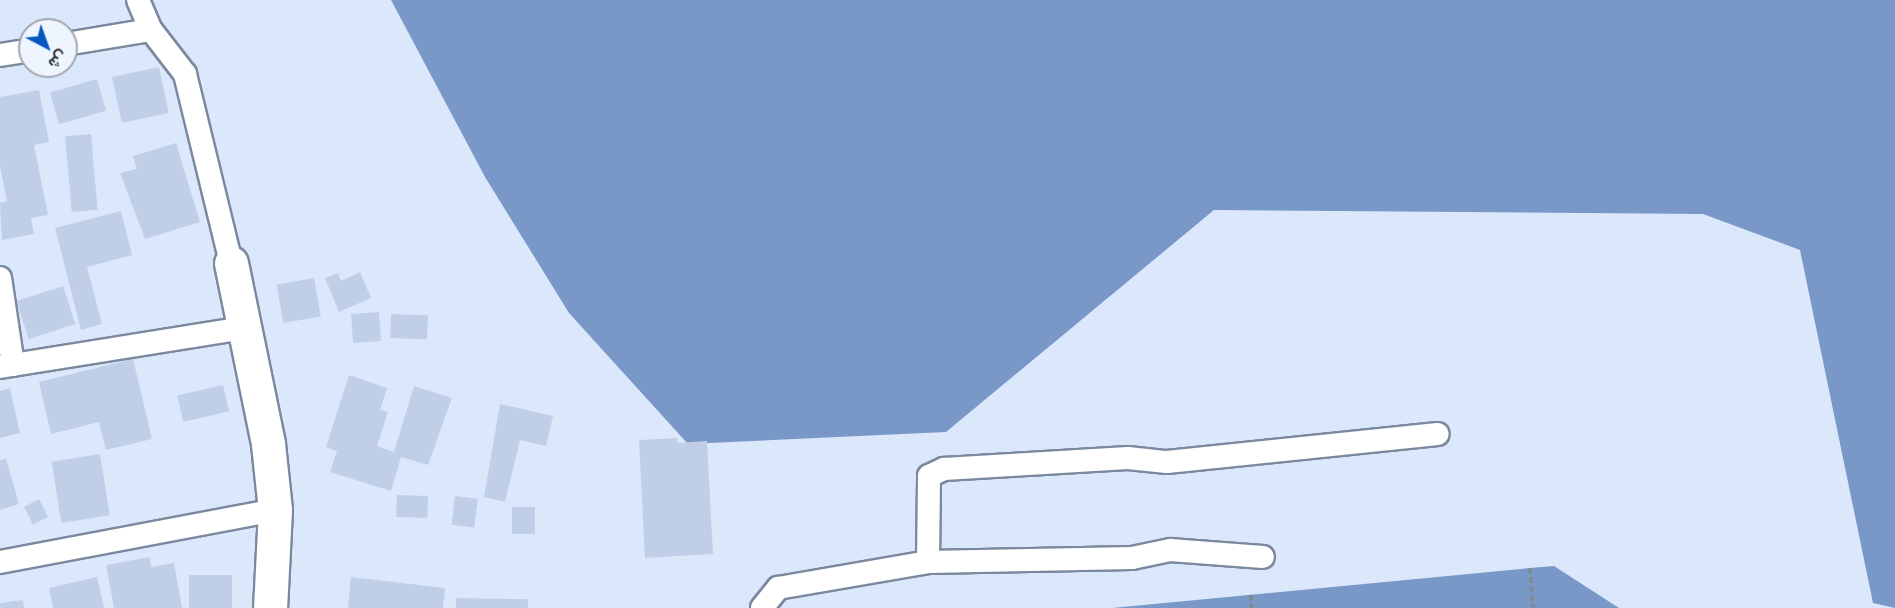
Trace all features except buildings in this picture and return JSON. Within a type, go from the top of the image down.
[{"type":"main road","points":[[231,262],[268,444],[275,510],[270,608]]},
{"type":"street","points":[[138,0],[151,30],[185,74],[231,262]]},
{"type":"street","points":[[78,42],[151,30]]},
{"type":"street","points":[[0,55],[18,52]]},
{"type":"street","points":[[0,278],[7,366],[243,328]]},
{"type":"street","points":[[928,562],[928,477],[944,469],[1128,458],[1167,462],[1438,434]]},
{"type":"street","points":[[0,562],[275,510]]},
{"type":"street","points":[[762,608],[778,588],[928,562],[1132,558],[1170,550],[1263,557]]},
{"type":"path","points":[[1530,568],[1533,608]]},
{"type":"path","points":[[1251,595],[1251,608]]},
{"type":"water","points":[[391,0],[1895,0],[1895,608],[1873,603],[1800,250],[1703,214],[1214,210],[946,432],[688,444],[569,313],[485,177]]},
{"type":"water","points":[[1554,566],[1619,608],[1112,608],[1530,568]]}]
